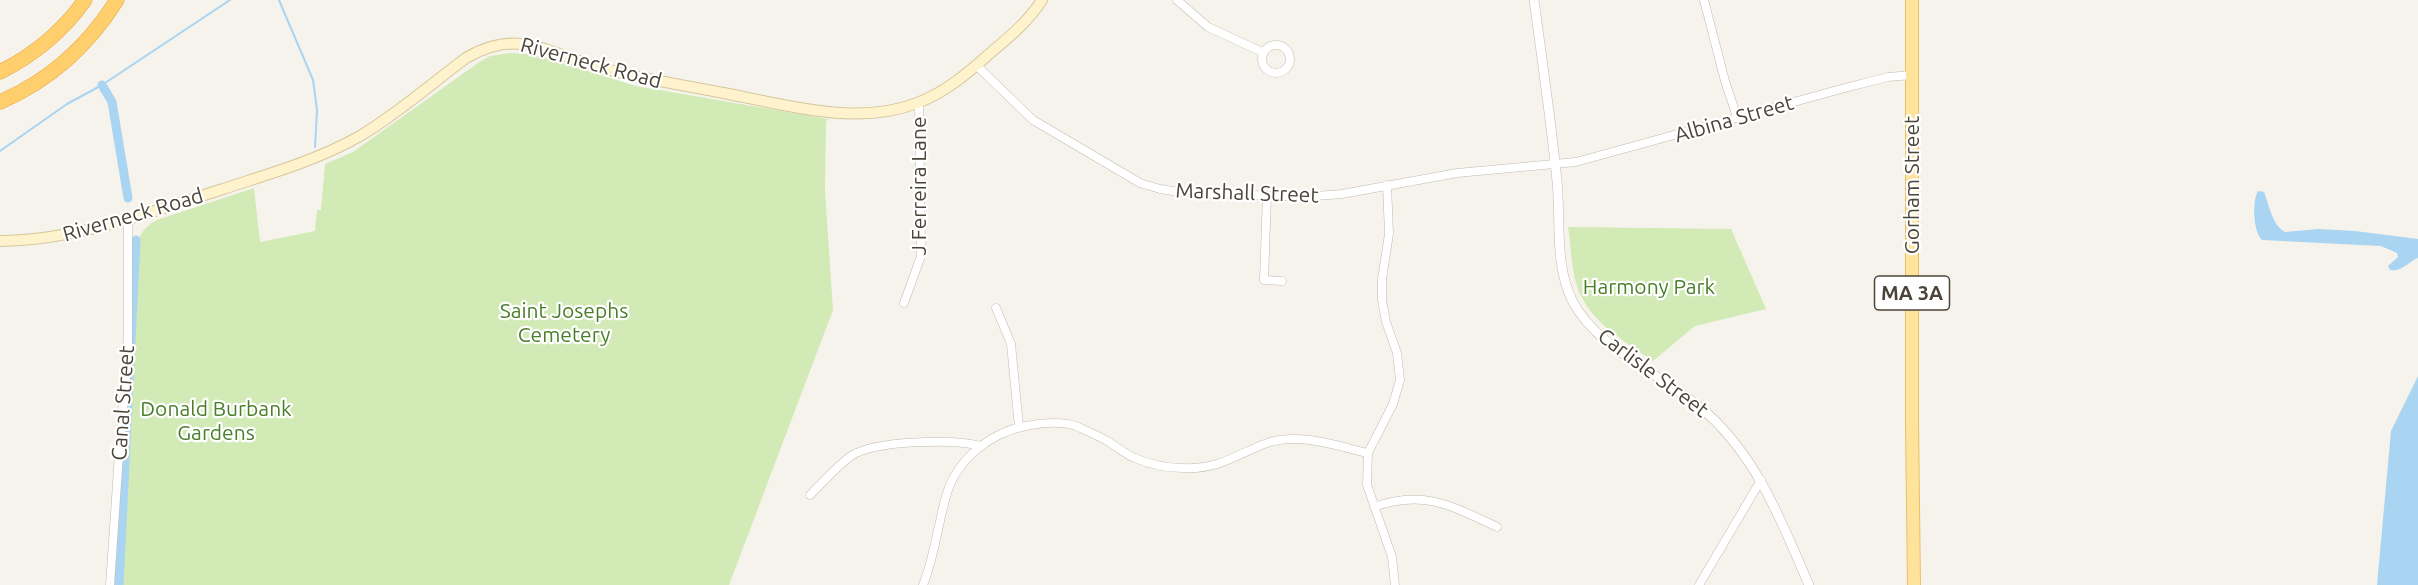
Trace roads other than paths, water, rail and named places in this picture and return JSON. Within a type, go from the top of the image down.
[{"type":"highway","points":[[0,72],[23,59],[48,40],[85,0]]},
{"type":"highway","points":[[0,102],[40,81],[71,57],[90,37],[117,0]]},
{"type":"main road","name":"Riverneck Road","points":[[0,241],[59,236],[128,220],[289,167],[330,151],[374,127],[466,58],[501,43],[513,42],[537,46],[594,66],[663,82],[810,109],[878,112],[919,102],[946,88],[1023,24],[1042,0]]},
{"type":"main road","name":"Gorham Street","points":[[1912,0],[1914,585]]},
{"type":"street","points":[[1178,0],[1208,27],[1263,52]]},
{"type":"street","name":"Carlisle Street","points":[[1534,0],[1555,164],[1563,267],[1568,291],[1579,312],[1604,339],[1707,413],[1739,447],[1761,480],[1809,585]]},
{"type":"street","points":[[1704,0],[1737,117]]},
{"type":"street","name":"Marshall Street","points":[[976,65],[1038,123],[1140,183],[1160,189],[1180,192],[1324,196],[1468,172],[1555,164]]},
{"type":"street","name":"Albina Street","points":[[1555,164],[1576,162],[1888,77],[1912,75]]},
{"type":"street","name":"J Ferreira Lane","points":[[904,303],[921,256],[919,102]]},
{"type":"street","points":[[1387,185],[1389,234],[1382,279],[1382,300],[1386,322],[1397,353],[1400,380],[1393,404],[1368,453],[1367,484],[1392,557],[1395,585]]},
{"type":"street","points":[[1267,195],[1264,280],[1282,281]]},
{"type":"street","name":"Canal Street","points":[[110,585],[128,356],[128,220]]},
{"type":"street","points":[[996,308],[1011,344],[1018,427]]},
{"type":"street","points":[[923,585],[948,492],[960,467],[981,446],[1009,429],[1041,423],[1073,425],[1107,441],[1134,458],[1165,467],[1188,469],[1217,465],[1270,442],[1293,439],[1319,441],[1368,453]]},
{"type":"street","points":[[810,495],[852,455],[870,448],[964,441],[981,446]]},
{"type":"street","points":[[1700,585],[1761,480]]},
{"type":"street","points":[[1374,507],[1395,499],[1426,500],[1455,507],[1497,527]]},
{"type":"water","points":[[2258,191],[2264,192],[2274,219],[2285,232],[2318,229],[2418,239],[2418,258],[2401,268],[2390,270],[2388,266],[2398,257],[2397,253],[2381,246],[2262,240],[2254,216]]},
{"type":"water","points":[[2418,376],[2418,585],[2377,585],[2391,431]]},
{"type":"waterway","points":[[0,151],[67,104],[102,85],[230,0]]},
{"type":"waterway","points":[[279,0],[313,80],[317,110],[315,147]]},
{"type":"waterway","points":[[102,85],[112,102],[128,198]]},
{"type":"waterway","points":[[119,585],[136,240]]},
{"type":"park label","name":"Harmony Park","points":[[1649,287]]},
{"type":"park label","name":"Saint Josephs Cemetery","points":[[564,323]]},
{"type":"park label","name":"Donald Burbank Gardens","points":[[216,421]]}]
